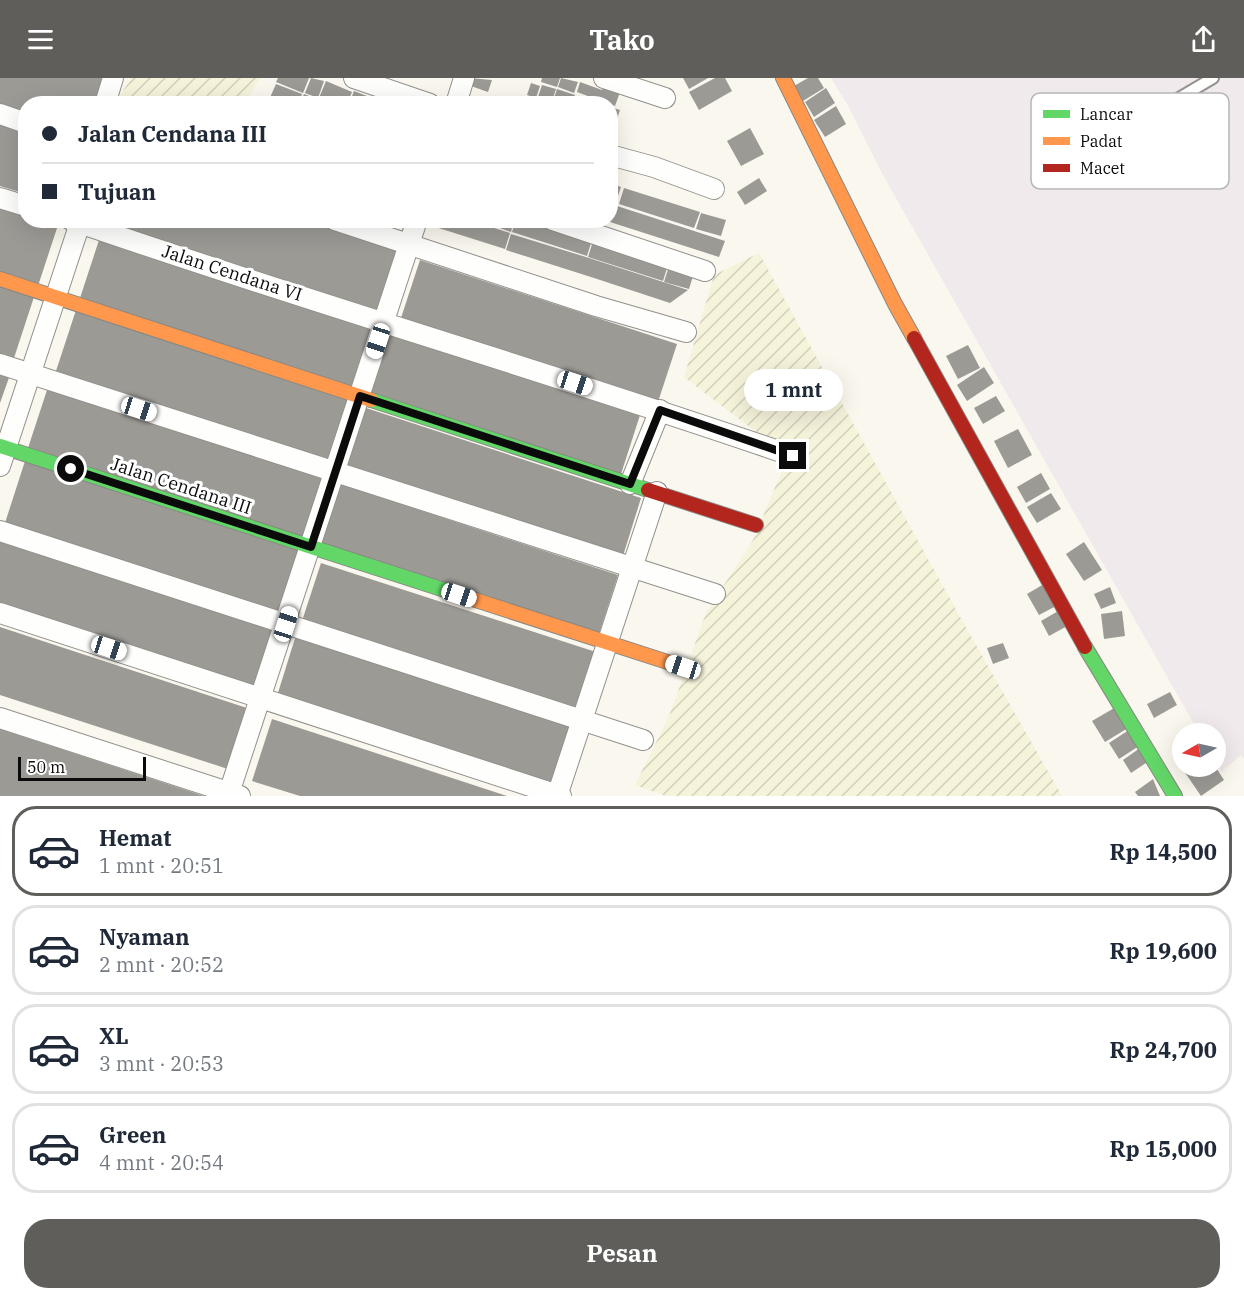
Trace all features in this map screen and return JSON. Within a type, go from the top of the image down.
[{"type":"street","points":[[107,96],[113,78]]},
{"type":"street","points":[[354,78],[407,96]]},
{"type":"street","points":[[458,96],[464,78]]},
{"type":"street","points":[[604,78],[665,98]]},
{"type":"street","points":[[783,78],[900,314],[1083,644],[1175,796]]},
{"type":"street","points":[[0,114],[18,120]]},
{"type":"street","points":[[618,157],[654,167],[714,189]]},
{"type":"street","points":[[0,198],[18,204]]},
{"type":"street","points":[[2,454],[56,297],[75,228]]},
{"type":"street","name":"Jalan Cendana VI","points":[[95,228],[384,323],[660,410],[793,456]]},
{"type":"street","points":[[358,228],[585,303],[686,332]]},
{"type":"street","points":[[0,718],[233,795],[261,698],[414,228]]},
{"type":"street","points":[[577,228],[705,271]]},
{"type":"street","points":[[0,279],[756,525]]},
{"type":"street","points":[[0,364],[714,594]]},
{"type":"street","points":[[630,484],[660,410]]},
{"type":"street","name":"Jalan Cendana III","points":[[2,454],[311,547],[683,667]]},
{"type":"street","points":[[0,613],[559,796],[657,492]]},
{"type":"street","points":[[0,531],[643,740]]},
{"type":"lane","points":[[1188,93],[1213,78]]},
{"type":"shaded area","points":[[131,78],[260,78],[249,96],[120,96]]},
{"type":"shaded area","points":[[831,78],[1244,78],[1244,759],[1241,755],[1226,768],[1226,723],[1193,723],[884,177],[847,104]]},
{"type":"shaded area","points":[[759,253],[1062,796],[666,796],[635,785],[669,716],[706,613],[753,540],[788,456],[684,377],[714,275]]},
{"type":"building","points":[[0,78],[111,78],[105,96],[18,96],[18,113],[0,107]]},
{"type":"building","points":[[278,78],[309,78],[303,93],[276,82]]},
{"type":"building","points":[[311,78],[324,81],[319,96],[305,93]]},
{"type":"building","points":[[470,78],[492,80],[488,92],[468,85]]},
{"type":"building","points":[[542,78],[560,78],[557,87],[541,82]]},
{"type":"building","points":[[561,78],[578,82],[574,93],[558,87]]},
{"type":"building","points":[[683,78],[708,78],[689,89]]},
{"type":"building","points":[[715,78],[725,78],[732,91],[699,110],[689,92]]},
{"type":"building","points":[[808,78],[818,78],[824,88],[803,101],[794,86]]},
{"type":"building","points":[[326,81],[352,92],[350,96],[320,96]]},
{"type":"building","points":[[580,82],[602,90],[604,86],[620,92],[618,98],[588,96],[577,92]]},
{"type":"building","points":[[531,83],[540,86],[537,96],[527,95]]},
{"type":"building","points":[[276,84],[302,94],[301,96],[271,96]]},
{"type":"building","points":[[542,85],[556,89],[554,96],[538,96]]},
{"type":"building","points":[[826,88],[835,103],[814,117],[805,102]]},
{"type":"building","points":[[557,89],[575,95],[575,96],[555,96]]},
{"type":"building","points":[[354,91],[367,96],[352,96]]},
{"type":"building","points":[[836,106],[846,124],[825,137],[814,120]]},
{"type":"building","points":[[0,118],[18,124],[18,192],[0,186]]},
{"type":"building","points":[[750,128],[764,154],[741,166],[727,141]]},
{"type":"building","points":[[759,178],[767,191],[745,205],[737,192]]},
{"type":"building","points":[[624,188],[700,212],[694,228],[619,204]]},
{"type":"building","points":[[0,206],[18,212],[18,228],[57,228],[38,286],[0,273]]},
{"type":"building","points":[[618,206],[725,241],[719,257],[618,225]]},
{"type":"building","points":[[701,213],[726,220],[721,236],[696,229]]},
{"type":"building","points":[[125,228],[331,228],[397,250],[377,311]]},
{"type":"building","points":[[438,228],[494,228],[510,233],[505,249]]},
{"type":"building","points":[[500,228],[512,228],[511,232]]},
{"type":"building","points":[[513,228],[557,228],[592,240],[587,256],[512,232]]},
{"type":"building","points":[[511,234],[688,290],[670,303],[506,250]]},
{"type":"building","points":[[100,237],[378,328],[359,389],[80,298]]},
{"type":"building","points":[[593,241],[668,265],[663,281],[588,257]]},
{"type":"building","points":[[420,260],[677,344],[657,405],[400,321]]},
{"type":"building","points":[[669,266],[694,273],[689,289],[664,282]]},
{"type":"building","points":[[0,286],[34,297],[14,358],[0,354]]},
{"type":"building","points":[[76,310],[354,401],[335,462],[56,371]]},
{"type":"building","points":[[384,328],[641,412],[621,474],[364,390]]},
{"type":"building","points":[[968,345],[980,368],[958,379],[946,356]]},
{"type":"building","points":[[984,367],[994,383],[967,401],[957,385]]},
{"type":"building","points":[[0,368],[11,372],[0,403]]},
{"type":"building","points":[[48,387],[326,477],[306,539],[28,448]]},
{"type":"building","points":[[996,396],[1005,411],[983,424],[974,408]]},
{"type":"building","points":[[363,407],[641,498],[622,559],[343,468]]},
{"type":"building","points":[[1018,429],[1032,455],[1008,468],[994,441]]},
{"type":"building","points":[[25,461],[303,552],[284,613],[5,523]]},
{"type":"building","points":[[1041,473],[1050,489],[1026,503],[1017,487]]},
{"type":"building","points":[[340,484],[618,575],[598,637],[320,546]]},
{"type":"building","points":[[1051,493],[1061,509],[1037,523],[1027,507]]},
{"type":"building","points":[[0,535],[274,625],[255,686],[0,603]]},
{"type":"building","points":[[1084,542],[1102,570],[1084,581],[1066,554]]},
{"type":"building","points":[[321,563],[599,653],[580,715],[301,624]]},
{"type":"building","points":[[1044,584],[1056,606],[1039,615],[1027,594]]},
{"type":"building","points":[[1110,587],[1116,603],[1101,609],[1094,594]]},
{"type":"building","points":[[1060,610],[1069,625],[1049,636],[1041,621]]},
{"type":"building","points":[[1122,611],[1125,636],[1104,639],[1101,614]]},
{"type":"building","points":[[0,627],[250,709],[231,770],[0,695]]},
{"type":"building","points":[[296,635],[575,726],[555,787],[277,696]]},
{"type":"building","points":[[1003,643],[1009,658],[993,664],[987,648]]},
{"type":"building","points":[[1170,692],[1177,705],[1154,718],[1147,704]]},
{"type":"building","points":[[1116,707],[1128,728],[1105,742],[1092,721]]},
{"type":"building","points":[[272,719],[507,796],[300,796],[252,781]]},
{"type":"building","points":[[0,729],[204,796],[0,796]]},
{"type":"building","points":[[1129,730],[1139,746],[1119,759],[1109,743]]},
{"type":"building","points":[[1140,748],[1149,761],[1131,773],[1123,760]]},
{"type":"building","points":[[1188,777],[1222,777],[1224,780],[1201,796]]},
{"type":"building","points":[[1153,779],[1160,796],[1138,796],[1135,792]]},
{"type":"traffic: fast","points":[[371,400],[648,490]]},
{"type":"traffic: fast","points":[[0,446],[460,595]]},
{"type":"traffic: fast","points":[[1085,647],[1175,796]]},
{"type":"traffic: slow","points":[[783,78],[914,338]]},
{"type":"traffic: slow","points":[[0,279],[371,400]]},
{"type":"traffic: slow","points":[[460,595],[683,667]]},
{"type":"traffic: jam","points":[[914,338],[1085,647]]},
{"type":"traffic: jam","points":[[648,490],[756,525]]},
{"type":"route","points":[[71,469],[311,547],[360,396],[630,484],[660,410],[793,456]]}]
